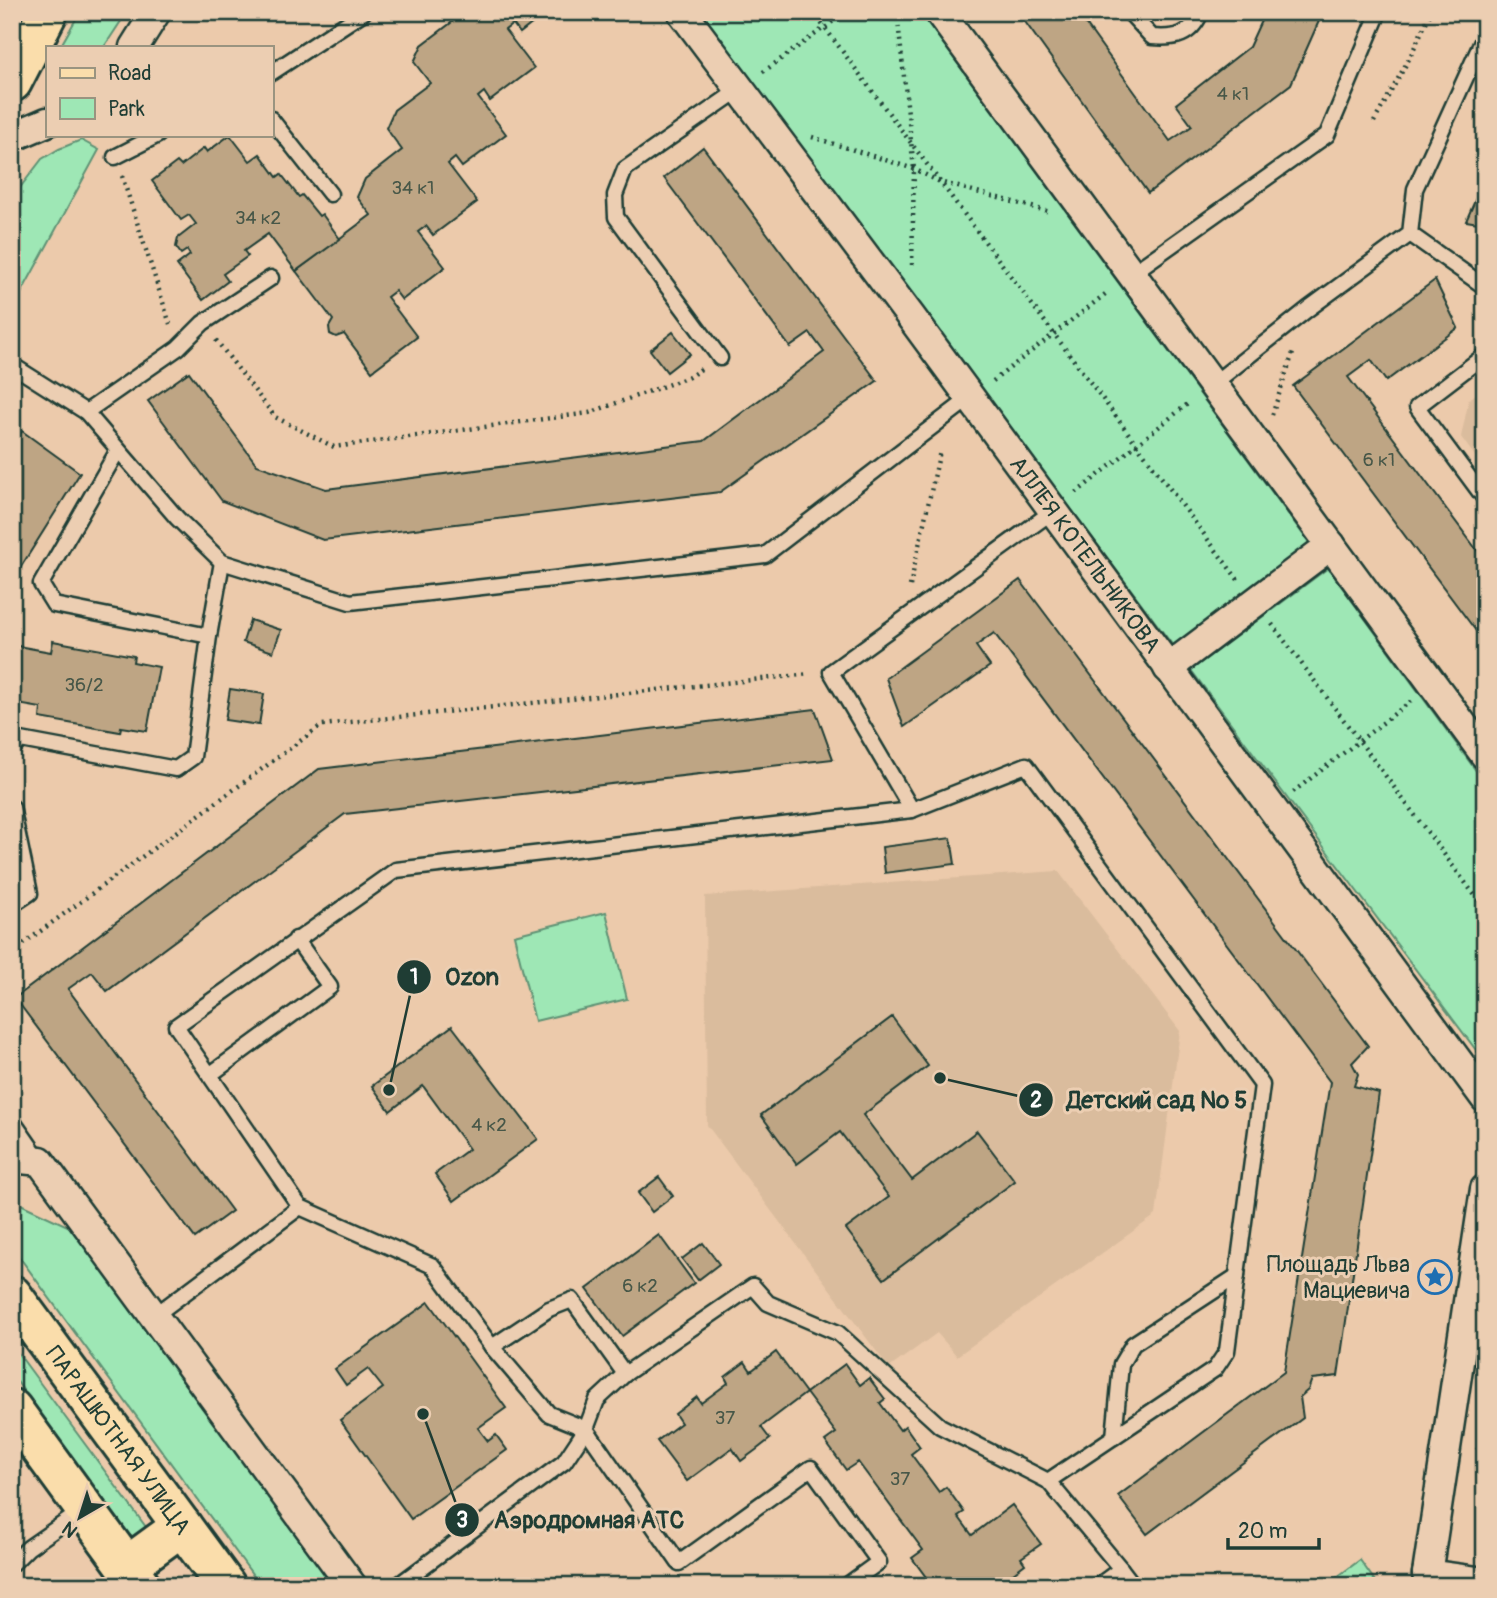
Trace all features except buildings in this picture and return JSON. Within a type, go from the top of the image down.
[{"type":"main road","points":[[12,82],[20,43],[48,12]]},
{"type":"main road","name":"ПАРАШЮТНАЯ УЛИЦА","points":[[12,1296],[226,1586]]},
{"type":"main road","points":[[12,1409],[134,1576],[182,1526]]},
{"type":"street","points":[[135,46],[156,12]]},
{"type":"street","name":"АЛЛЕЯ КОТЕЛЬНИКОВА","points":[[682,12],[911,317],[1485,1098]]},
{"type":"street","points":[[939,12],[1485,755]]},
{"type":"street","points":[[12,137],[46,122]]},
{"type":"street","points":[[1168,668],[1331,545]]},
{"type":"street","points":[[26,1159],[154,1316],[352,1586]]},
{"type":"street","points":[[1485,1189],[1419,1580],[1485,1582]]},
{"type":"lane","points":[[273,72],[364,12]]},
{"type":"lane","points":[[1129,12],[1152,37],[1174,39],[1196,24],[1201,12]]},
{"type":"lane","points":[[1131,274],[1327,135],[1379,12]]},
{"type":"lane","points":[[1213,384],[1308,309],[1410,234],[1415,189],[1485,35]]},
{"type":"lane","points":[[720,358],[616,217],[615,195],[625,169],[740,89]]},
{"type":"lane","points":[[273,122],[330,194]]},
{"type":"lane","points":[[115,157],[156,136]]},
{"type":"lane","points":[[1410,234],[1485,287]]},
{"type":"lane","points":[[86,412],[178,348],[203,323],[271,278]]},
{"type":"lane","points":[[1485,355],[1416,407],[1485,499]]},
{"type":"lane","points":[[12,365],[86,412],[177,518],[222,562],[350,602],[765,555],[970,398]]},
{"type":"lane","points":[[118,450],[41,584],[54,605],[209,636]]},
{"type":"lane","points":[[912,810],[831,672],[1053,511]]},
{"type":"lane","points":[[12,749],[21,740],[176,769],[193,757],[222,562]]},
{"type":"lane","points":[[846,1586],[878,1562],[811,1468],[679,1563],[586,1429],[549,1414],[492,1347],[433,1266],[300,1207],[176,1026],[396,870],[912,810],[1026,765],[1262,1085],[1227,1351],[1215,1369],[1048,1481]]},
{"type":"lane","points":[[12,807],[30,893],[12,905]]},
{"type":"lane","points":[[211,1074],[330,987],[296,939]]},
{"type":"lane","points":[[12,1120],[26,1159]]},
{"type":"lane","points":[[154,1316],[300,1207]]},
{"type":"lane","points":[[1114,1437],[1121,1364],[1133,1344],[1237,1276]]},
{"type":"lane","points":[[397,1586],[564,1462],[586,1429],[597,1400],[625,1374],[753,1286],[768,1303],[838,1333],[940,1426],[1048,1481],[1134,1586]]},
{"type":"lane","points":[[492,1347],[549,1309],[572,1300],[625,1374]]},
{"type":"lane","points":[[12,1564],[28,1548],[85,1509]]},
{"type":"lane","points":[[1098,1586],[1121,1569]]},
{"type":"path","points":[[813,12],[1485,909]]},
{"type":"path","points":[[740,89],[846,12]]},
{"type":"path","points":[[897,12],[913,145],[911,317]]},
{"type":"path","points":[[1374,122],[1404,69],[1431,12]]},
{"type":"path","points":[[771,132],[785,128],[914,169],[940,182],[1071,218],[1084,209]]},
{"type":"path","points":[[115,157],[178,348]]},
{"type":"path","points":[[970,398],[1131,274]]},
{"type":"path","points":[[1272,415],[1308,309]]},
{"type":"path","points":[[203,323],[275,417],[334,447],[589,413],[689,377],[720,358]]},
{"type":"path","points":[[1053,511],[1213,384]]},
{"type":"path","points":[[902,621],[948,416]]},
{"type":"path","points":[[12,952],[323,725],[831,672]]},
{"type":"path","points":[[1271,808],[1433,684]]},
{"type":"shaded area","points":[[1485,388],[1485,470],[1461,437],[1469,399]]},
{"type":"shaded area","points":[[1058,871],[1180,1031],[1156,1215],[957,1356],[937,1333],[889,1368],[707,1125],[705,896]]},
{"type":"green space","points":[[80,12],[127,12],[105,46],[61,46]]},
{"type":"green space","points":[[699,12],[920,12],[1310,544],[1174,647]]},
{"type":"green space","points":[[81,140],[99,150],[12,310],[12,198],[42,159]]},
{"type":"green space","points":[[1328,568],[1485,783],[1485,1062],[1191,670]]},
{"type":"green space","points":[[606,912],[627,999],[535,1021],[514,935]]},
{"type":"green space","points":[[12,1200],[72,1228],[336,1586],[261,1586],[12,1247]]},
{"type":"green space","points":[[12,1345],[146,1527],[132,1538],[12,1375]]},
{"type":"green space","points":[[1360,1560],[1377,1584],[1375,1586],[1325,1586]]},
{"type":"place","name":"Детский сад № 5","points":[[940,1078]]},
{"type":"place","name":"Ozon","points":[[389,1090]]},
{"type":"place","name":"Площадь Льва Мациевича","points":[[1435,1277]]},
{"type":"place","name":"Аэродромная АТС","points":[[423,1414]]}]
